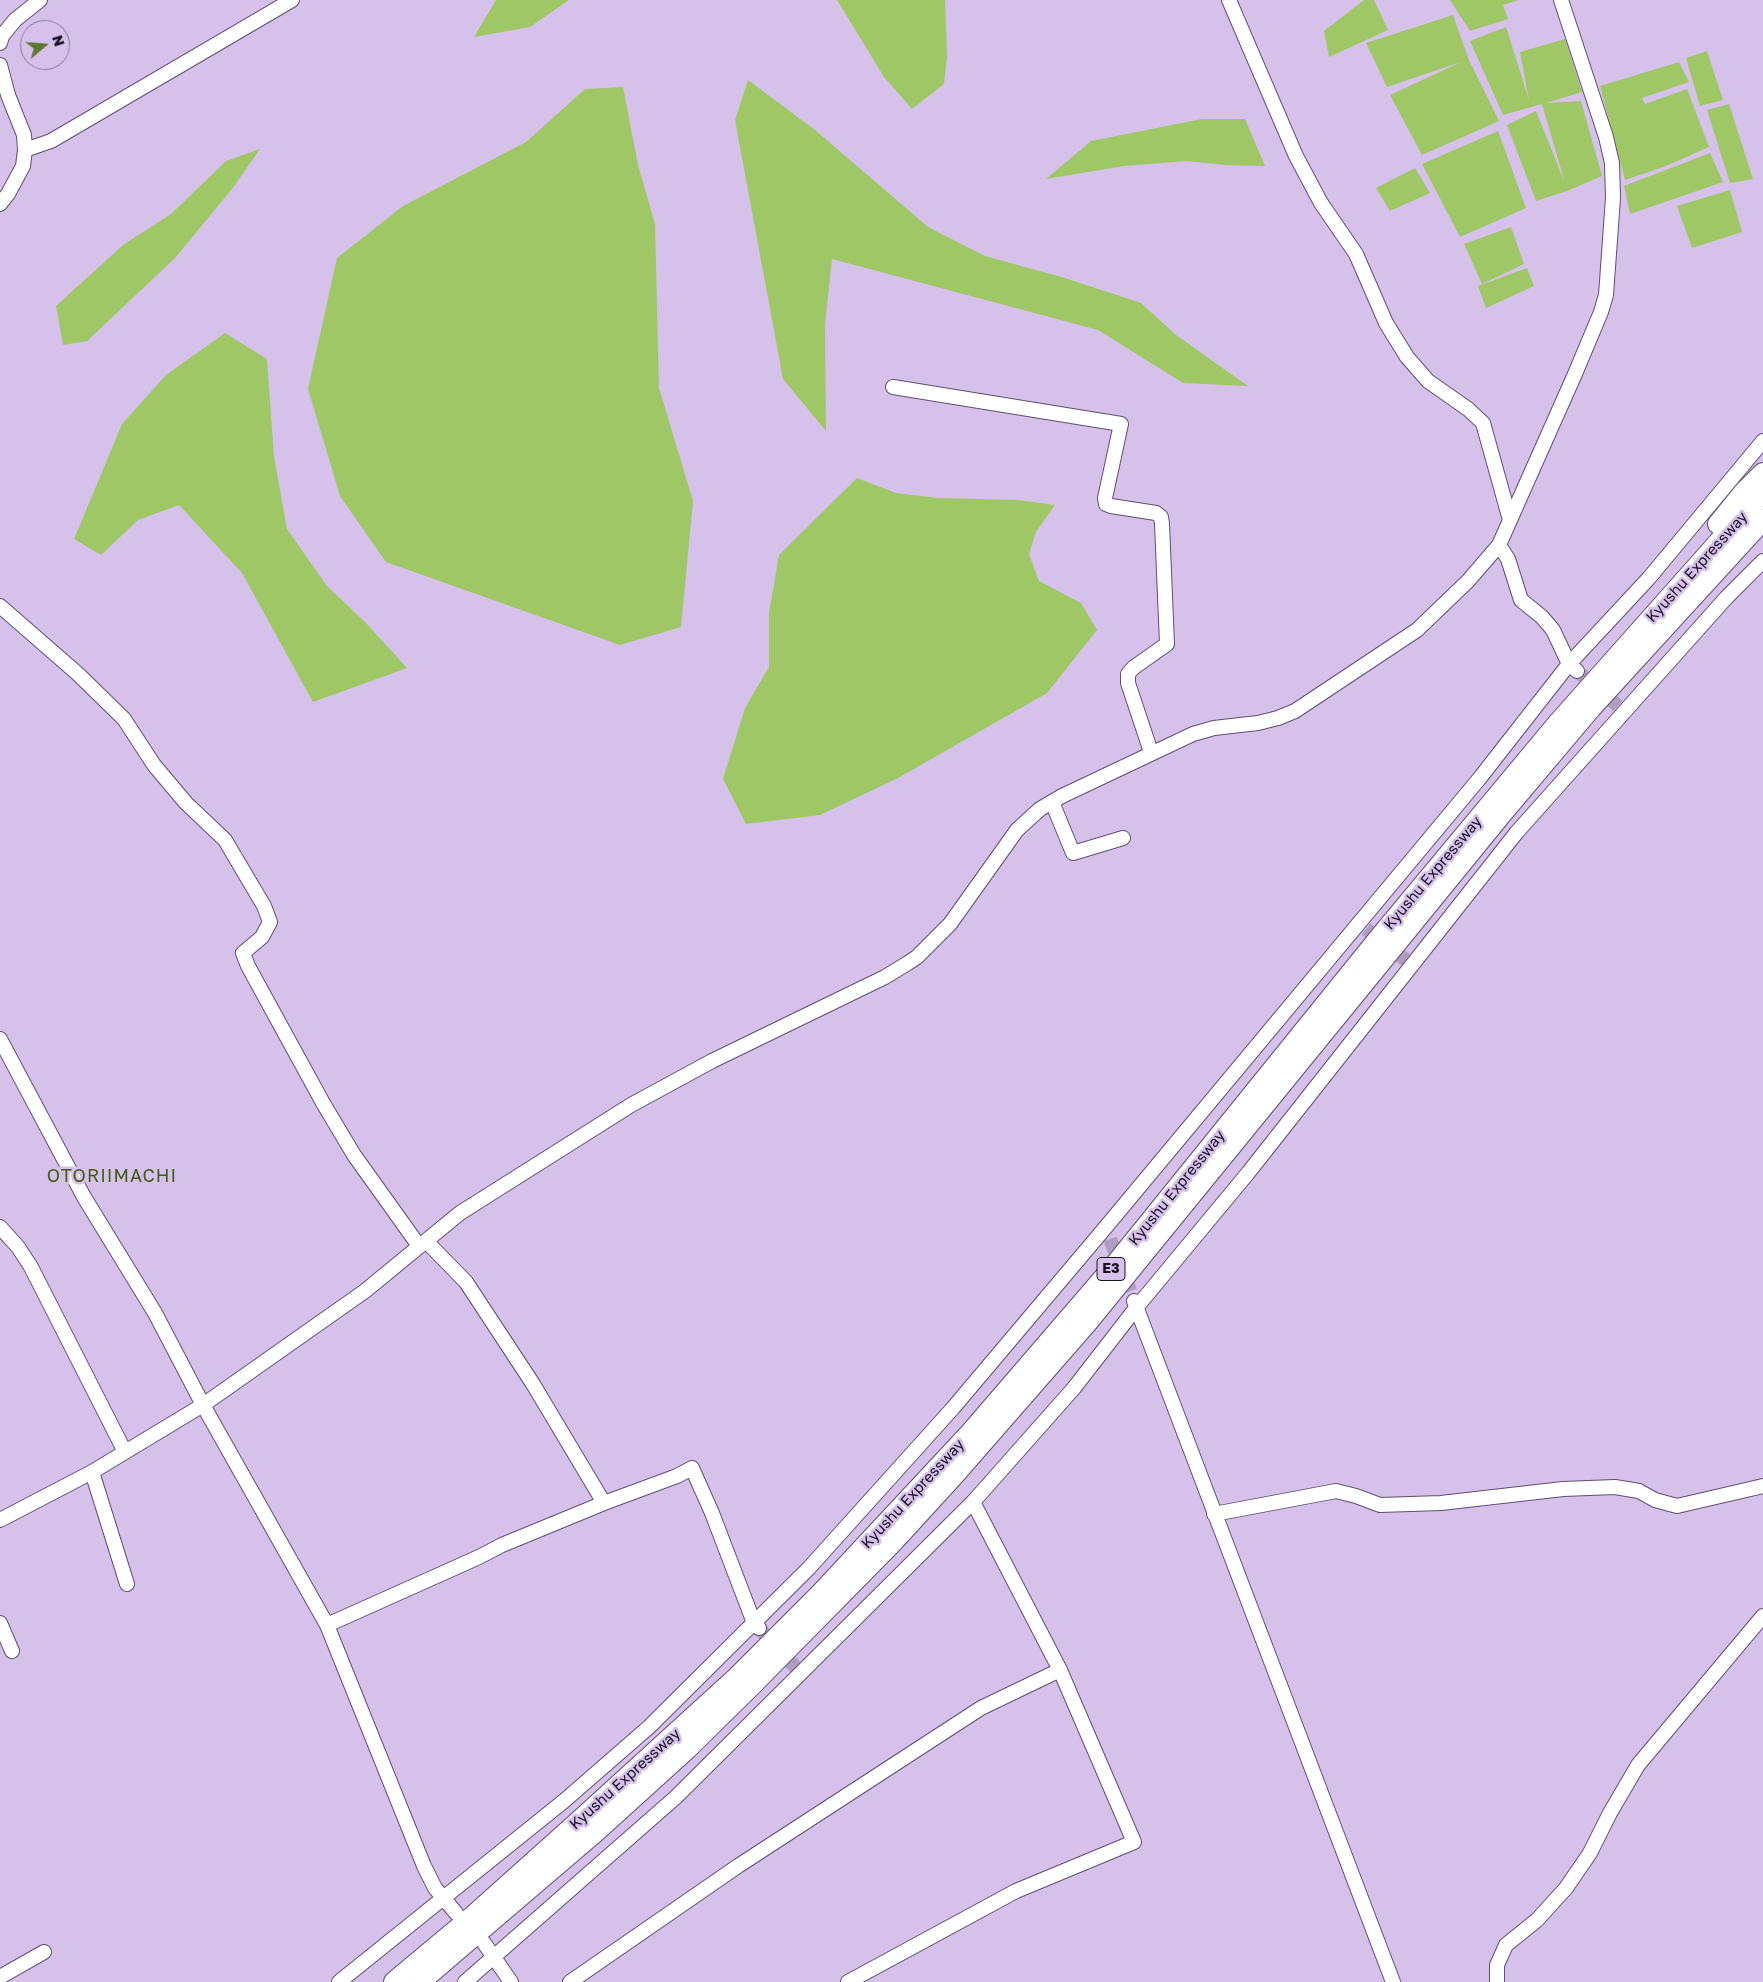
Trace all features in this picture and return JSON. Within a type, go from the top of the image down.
[{"type":"highway","points":[[1558,723],[1744,492],[1763,473]]},
{"type":"highway","name":"Kyushu Expressway","points":[[394,1982],[473,1916],[735,1679],[820,1594],[964,1439],[1114,1266],[1379,938],[1558,723],[1741,517],[1763,495]]},
{"type":"highway","name":"Kyushu Expressway","points":[[420,1982],[585,1841],[688,1748],[804,1633],[912,1521],[1087,1324],[1500,816],[1591,708],[1763,520]]},
{"type":"highway","points":[[1646,646],[1763,535]]},
{"type":"street","points":[[0,43],[2,36],[15,20],[40,0]]},
{"type":"street","points":[[25,150],[51,141],[292,0]]},
{"type":"street","points":[[1229,0],[1296,156],[1321,203],[1356,254],[1386,323],[1407,357],[1428,381],[1468,409],[1483,423],[1510,520]]},
{"type":"street","points":[[0,1520],[92,1472],[203,1405],[365,1291],[460,1213],[630,1105],[712,1061],[885,977],[908,963],[924,951],[950,924],[1017,830],[1052,802],[1192,734],[1214,728],[1264,721],[1296,711],[1417,630],[1468,581],[1499,544],[1576,374],[1606,295],[1614,198],[1612,163],[1606,138],[1561,0]]},
{"type":"street","points":[[0,65],[8,95],[24,135],[25,150],[22,166],[8,194],[0,204]]},
{"type":"street","points":[[892,387],[1120,424],[1105,498],[1106,504],[1156,513],[1160,517],[1162,524],[1167,644],[1133,668],[1128,674],[1128,683],[1152,752]]},
{"type":"street","points":[[340,1982],[564,1801],[649,1727],[757,1626],[1107,1234],[1363,926],[1485,772],[1763,441]]},
{"type":"street","points":[[1499,544],[1508,559],[1521,600],[1542,617],[1553,630],[1573,668]]},
{"type":"street","points":[[465,1982],[495,1958],[676,1797],[799,1671],[972,1502],[1074,1388],[1135,1303],[1248,1173],[1409,962],[1518,832],[1622,709],[1763,561]]},
{"type":"street","points":[[0,606],[78,674],[124,719],[154,765],[186,803],[224,840],[264,906],[270,922],[262,937],[243,953],[248,966],[327,1110],[354,1155],[423,1243],[466,1282],[533,1384],[604,1503]]},
{"type":"street","points":[[1052,802],[1073,853],[1123,838]]},
{"type":"street","points":[[0,1039],[84,1197],[155,1313],[203,1405],[327,1625],[424,1866],[434,1888],[456,1913]]},
{"type":"street","points":[[0,1227],[18,1247],[31,1267],[125,1452]]},
{"type":"street","points":[[1135,1303],[1393,1982]]},
{"type":"street","points":[[327,1625],[502,1545],[604,1503],[677,1476],[692,1468],[757,1626]]},
{"type":"street","points":[[92,1472],[127,1584]]},
{"type":"street","points":[[1214,1514],[1336,1491],[1380,1505],[1441,1503],[1563,1489],[1616,1487],[1639,1491],[1655,1500],[1677,1506],[1763,1486]]},
{"type":"street","points":[[848,1982],[1016,1890],[1134,1842],[1060,1670],[972,1502]]},
{"type":"street","points":[[1497,1982],[1497,1966],[1506,1945],[1537,1920],[1566,1888],[1590,1853],[1610,1813],[1638,1765],[1763,1616]]},
{"type":"street","points":[[0,1623],[12,1651]]},
{"type":"street","points":[[570,1982],[738,1866],[981,1708],[1060,1670]]},
{"type":"street","points":[[484,1943],[511,1982]]},
{"type":"street","points":[[0,1977],[44,1952]]},
{"type":"green space","points":[[496,0],[569,0],[530,27],[474,37]]},
{"type":"green space","points":[[837,0],[945,0],[947,57],[944,84],[912,109],[884,77]]},
{"type":"green space","points":[[1364,0],[1374,0],[1388,30],[1329,57],[1324,31]]},
{"type":"green space","points":[[1450,0],[1519,0],[1503,5],[1508,19],[1470,31]]},
{"type":"green space","points":[[1453,15],[1469,60],[1499,121],[1422,155],[1390,95],[1461,62],[1387,87],[1366,43]]},
{"type":"green space","points":[[1506,27],[1529,100],[1520,52],[1565,39],[1582,92],[1546,103],[1581,101],[1602,176],[1567,191],[1536,201],[1507,125],[1536,111],[1565,183],[1542,104],[1503,115],[1470,41]]},
{"type":"green space","points":[[1707,51],[1723,100],[1700,106],[1686,58]]},
{"type":"green space","points":[[1679,62],[1689,82],[1642,98],[1645,104],[1687,89],[1709,147],[1666,166],[1625,180],[1600,86]]},
{"type":"green space","points":[[748,80],[815,130],[928,227],[985,256],[1065,278],[1141,303],[1176,335],[1248,386],[1183,383],[1098,330],[832,259],[825,324],[826,431],[783,379],[735,120]]},
{"type":"green space","points":[[623,87],[638,165],[655,224],[659,388],[693,501],[681,627],[620,645],[386,562],[340,496],[308,389],[337,258],[403,206],[526,142],[585,89]]},
{"type":"green space","points":[[1729,104],[1753,179],[1730,183],[1707,110]]},
{"type":"green space","points":[[1202,119],[1245,119],[1265,166],[1225,165],[1187,161],[1124,166],[1046,179],[1091,141]]},
{"type":"green space","points":[[1498,131],[1526,208],[1460,237],[1422,164]]},
{"type":"green space","points":[[260,149],[232,189],[175,258],[87,341],[63,345],[56,306],[123,245],[171,214],[226,161]]},
{"type":"green space","points":[[1710,153],[1723,182],[1630,214],[1624,186]]},
{"type":"green space","points":[[1415,168],[1430,193],[1390,211],[1376,188]]},
{"type":"green space","points":[[1730,190],[1742,232],[1692,248],[1677,206]]},
{"type":"green space","points":[[1511,227],[1524,264],[1482,284],[1464,244]]},
{"type":"green space","points":[[1527,268],[1534,286],[1486,308],[1478,286]]},
{"type":"green space","points":[[225,333],[267,359],[274,457],[287,529],[327,586],[367,624],[407,668],[313,702],[242,573],[179,505],[138,520],[101,555],[74,539],[122,424],[166,375]]},
{"type":"green space","points":[[857,478],[896,493],[938,498],[1018,500],[1055,505],[1036,532],[1029,554],[1039,581],[1081,603],[1097,630],[1047,693],[898,778],[820,815],[746,824],[723,779],[745,708],[769,667],[769,613],[779,555]]},
{"type":"tunnel","points":[[1577,671],[1618,706]]},
{"type":"tunnel","points":[[1366,929],[1406,960]]},
{"type":"tunnel","points":[[1110,1239],[1133,1298]]},
{"type":"tunnel","points":[[760,1629],[797,1669]]},
{"type":"district","name":"OTORIIMACHI","points":[[112,1176]]}]
